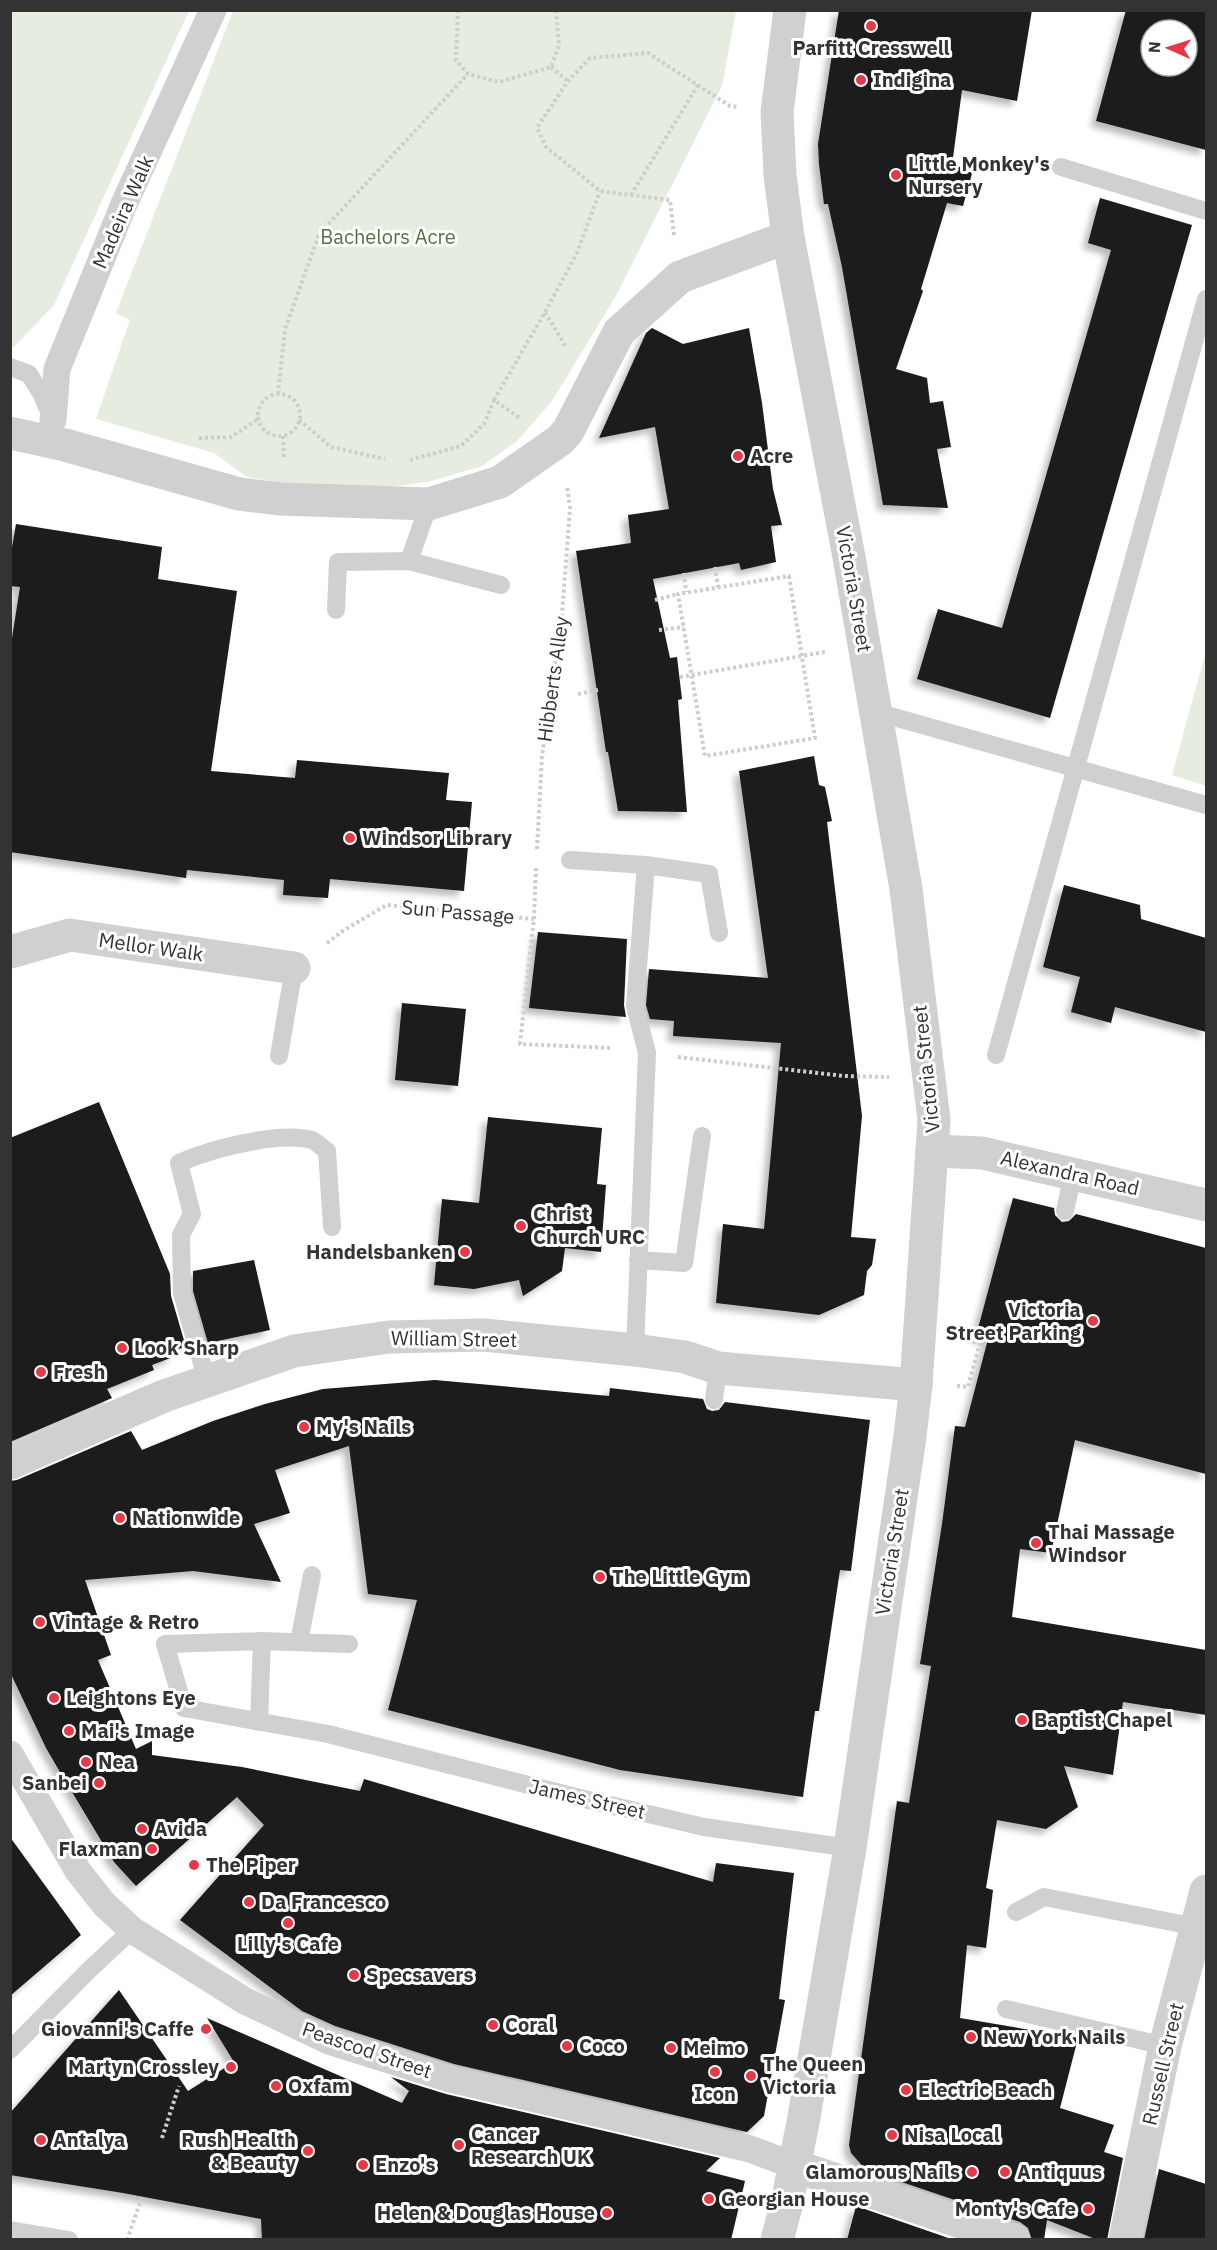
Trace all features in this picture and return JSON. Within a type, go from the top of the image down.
[{"type":"street","name":"Madeira Walk","points":[[59,433],[57,369],[124,204],[213,10]]},
{"type":"street","name":"Victoria Street","points":[[777,2240],[795,2166],[850,1848],[916,1385],[934,1120],[906,889],[849,556],[788,237],[780,175],[777,112],[789,10]]},
{"type":"street","points":[[10,433],[59,433],[239,494],[281,499],[429,504],[500,482],[560,440],[568,431],[619,332],[680,277],[788,237]]},
{"type":"street","name":"Mellor Walk","points":[[10,952],[70,935],[294,968]]},
{"type":"street","name":"Alexandra Road","points":[[933,1151],[982,1153],[1206,1205]]},
{"type":"street","name":"William Street","points":[[10,1463],[164,1396],[294,1351],[389,1336],[484,1335],[685,1357],[718,1368],[916,1385]]},
{"type":"street","name":"Peascod Street","points":[[10,1754],[78,1871],[104,1904],[132,1930],[245,2001],[329,2041],[450,2079],[750,2149],[795,2166]]},
{"type":"street","name":"Russell Street","points":[[1125,2240],[1165,2046],[1206,1891]]},
{"type":"street","points":[[795,2166],[1014,2240]]},
{"type":"lane","points":[[1061,166],[1206,212]]},
{"type":"lane","points":[[996,1055],[1206,299]]},
{"type":"lane","points":[[10,367],[29,374],[41,393],[59,433]]},
{"type":"lane","points":[[409,561],[429,504]]},
{"type":"lane","points":[[336,610],[338,562],[409,561],[501,585]]},
{"type":"lane","points":[[876,712],[1206,805]]},
{"type":"lane","points":[[570,860],[646,865],[709,874],[719,933]]},
{"type":"lane","points":[[635,1350],[647,1053],[635,1006],[646,865]]},
{"type":"lane","points":[[279,1056],[294,968]]},
{"type":"lane","points":[[638,1260],[684,1263],[702,1136]]},
{"type":"lane","points":[[207,1381],[182,1293],[181,1235],[192,1214],[179,1163],[202,1153],[274,1138],[313,1140],[327,1151],[332,1227]]},
{"type":"lane","points":[[1065,1211],[1073,1174]]},
{"type":"lane","points":[[714,1400],[718,1368]]},
{"type":"lane","points":[[299,1642],[312,1575]]},
{"type":"lane","points":[[259,1722],[262,1641],[349,1644]]},
{"type":"lane","name":"James Street","points":[[262,1641],[165,1644],[184,1708],[328,1734],[704,1827],[850,1848]]},
{"type":"lane","points":[[1016,1912],[1044,1897],[1197,1927]]},
{"type":"lane","points":[[10,2050],[132,1930]]},
{"type":"lane","points":[[1006,2009],[1165,2046]]},
{"type":"lane","points":[[10,2230],[69,2240]]},
{"type":"path","points":[[458,10],[456,60],[468,74],[499,81],[551,67]]},
{"type":"path","points":[[551,67],[559,45],[556,10]]},
{"type":"path","points":[[670,200],[600,191],[546,147],[537,128],[568,81],[590,58],[648,53],[730,106]]},
{"type":"path","points":[[551,67],[568,81]]},
{"type":"path","points":[[278,394],[285,329],[319,234],[468,74]]},
{"type":"path","points":[[631,195],[698,85]]},
{"type":"path","points":[[400,462],[461,446],[484,424],[494,400],[577,253],[600,191]]},
{"type":"path","points":[[545,312],[590,387]]},
{"type":"path","points":[[278,394],[290,397],[298,407],[299,420],[293,430],[283,436],[270,434],[260,425],[258,419],[258,412],[265,399],[278,394]]},
{"type":"path","points":[[494,400],[560,440]]},
{"type":"path","points":[[196,438],[231,437],[258,419]]},
{"type":"path","points":[[299,420],[331,447],[389,460]]},
{"type":"path","points":[[283,436],[285,444]]},
{"type":"path","name":"Hibberts Alley","points":[[537,851],[542,756],[562,615],[570,508],[560,440]]},
{"type":"path","points":[[716,567],[718,587]]},
{"type":"path","points":[[684,573],[686,592]]},
{"type":"path","points":[[655,600],[678,594],[686,592],[789,576],[815,738],[705,756],[678,594]]},
{"type":"path","points":[[659,630],[684,627]]},
{"type":"path","points":[[680,677],[864,644]]},
{"type":"path","points":[[578,694],[598,690]]},
{"type":"path","name":"Sun Passage","points":[[294,968],[344,930],[387,905],[534,919],[536,863]]},
{"type":"path","points":[[162,2138],[179,2086]]},
{"type":"path","points":[[128,2240],[142,2197]]},
{"type":"green space","points":[[13,10],[189,11],[54,305],[11,350],[10,14]]},
{"type":"green space","name":"Bachelors Acre","points":[[233,11],[736,11],[722,86],[616,296],[552,401],[517,441],[482,466],[428,482],[389,487],[299,486],[247,477],[214,453],[96,419],[130,320],[116,313]]},
{"type":"green space","points":[[1206,651],[1206,786],[1172,775]]},
{"type":"building","points":[[839,10],[1032,10],[1017,101],[962,90],[952,165],[973,170],[963,206],[947,203],[921,289],[923,291],[896,369],[927,378],[930,403],[943,401],[951,447],[937,449],[948,508],[883,505],[842,267],[828,204],[824,204],[819,164],[818,144]]},
{"type":"building","points":[[1126,10],[1206,10],[1206,150],[1096,121]]},
{"type":"building","points":[[1100,198],[1192,225],[1050,718],[917,679],[938,609],[1002,628],[1111,250],[1088,243]]},
{"type":"building","points":[[652,328],[683,344],[749,328],[773,489],[782,525],[771,526],[776,562],[741,570],[739,563],[653,579],[670,658],[677,657],[682,699],[678,700],[687,812],[618,811],[608,752],[606,752],[576,551],[631,543],[628,515],[669,509],[655,427],[599,438],[646,333]]},
{"type":"building","points":[[16,524],[162,547],[158,579],[237,591],[211,771],[295,778],[297,760],[449,773],[446,800],[472,802],[464,891],[330,879],[328,898],[283,895],[284,880],[187,870],[186,878],[10,852],[10,651],[20,587],[10,586],[10,559]]},
{"type":"building","points":[[814,756],[819,785],[825,787],[832,821],[827,822],[862,1116],[851,1237],[876,1239],[872,1265],[867,1271],[864,1295],[819,1315],[716,1303],[723,1224],[764,1229],[781,1043],[673,1036],[674,1021],[650,1019],[646,1005],[649,969],[768,978],[739,771]]},
{"type":"building","points":[[1064,885],[1140,905],[1141,919],[1206,938],[1206,1032],[1115,1007],[1111,1023],[1071,1012],[1080,977],[1043,967]]},
{"type":"building","points":[[538,932],[627,939],[624,1005],[626,1017],[529,1008]]},
{"type":"building","points":[[402,1003],[466,1009],[458,1086],[395,1080]]},
{"type":"building","points":[[99,1102],[170,1274],[171,1296],[186,1347],[170,1351],[173,1357],[152,1365],[154,1370],[107,1389],[112,1398],[10,1442],[10,1138]]},
{"type":"building","name":"Christ Church URC","points":[[488,1117],[602,1128],[597,1184],[606,1185],[601,1252],[565,1248],[562,1271],[523,1296],[519,1280],[474,1289],[434,1285],[442,1199],[479,1203]]},
{"type":"building","points":[[1013,1198],[1054,1208],[1055,1215],[1062,1222],[1069,1221],[1076,1214],[1206,1248],[1206,1474],[1075,1440],[1051,1553],[1020,1549],[1012,1617],[1206,1650],[1206,1715],[1123,1702],[1113,1775],[1064,1766],[1078,1807],[1046,1829],[997,1820],[986,1888],[993,1890],[986,1948],[967,1945],[960,2018],[1078,2038],[1060,2108],[1114,2125],[1104,2152],[1123,2158],[1107,2240],[1098,2240],[1047,2220],[1044,2240],[1032,2240],[1028,2228],[1020,2222],[866,2170],[851,2153],[849,2145],[897,1801],[909,1803],[931,1666],[920,1664],[955,1426],[965,1427],[988,1339],[976,1336]]},
{"type":"building","points":[[254,1260],[270,1330],[208,1343],[193,1291],[193,1271]]},
{"type":"building","points":[[435,1380],[609,1396],[610,1388],[703,1399],[707,1409],[712,1411],[719,1410],[725,1402],[870,1420],[851,1571],[840,1570],[819,1711],[815,1711],[803,1797],[620,1770],[388,1710],[417,1600],[368,1594],[349,1446],[275,1470],[290,1513],[254,1524],[281,1582],[193,1571],[85,1580],[111,1655],[98,1660],[136,1749],[152,1741],[152,1755],[242,1767],[360,1791],[364,1779],[713,1882],[716,1863],[794,1873],[779,1999],[785,2000],[764,2116],[747,2132],[454,2064],[335,2026],[302,2011],[180,1920],[264,1825],[237,1797],[136,1886],[114,1862],[60,1772],[10,1672],[10,1481],[131,1431],[142,1450],[213,1421],[323,1389]]},
{"type":"building","points":[[10,1837],[81,1935],[10,1996]]},
{"type":"building","points":[[119,1990],[188,2091],[234,2062],[207,2018],[402,2103],[409,2091],[391,2077],[446,2094],[720,2158],[706,2171],[745,2181],[731,2240],[262,2240],[261,2219],[10,2175],[10,2113]]},
{"type":"building","points":[[1159,2169],[1206,2184],[1206,2240],[1144,2240]]},
{"type":"building","points":[[856,2206],[954,2240],[847,2240]]},
{"type":"place","name":"Parfitt Cresswell","points":[[871,26]]},
{"type":"place","name":"Indigina","points":[[861,80]]},
{"type":"place","name":"Little Monkey's Nursery","points":[[896,175]]},
{"type":"place","name":"Acre","points":[[738,456]]},
{"type":"place","name":"Windsor Library","points":[[350,838]]},
{"type":"place","name":"Christ Church URC","points":[[521,1226]]},
{"type":"place","name":"Handelsbanken","points":[[465,1252]]},
{"type":"place","name":"Victoria Street Parking","points":[[1093,1321]]},
{"type":"place","name":"Look Sharp","points":[[122,1348]]},
{"type":"place","name":"Fresh","points":[[41,1372]]},
{"type":"place","name":"My's Nails","points":[[304,1427]]},
{"type":"place","name":"Nationwide","points":[[120,1518]]},
{"type":"place","name":"Thai Massage Windsor","points":[[1036,1543]]},
{"type":"place","name":"The Little Gym","points":[[600,1577]]},
{"type":"place","name":"Vintage & Retro","points":[[40,1622]]},
{"type":"place","name":"Leightons Eye","points":[[54,1698]]},
{"type":"place","name":"Baptist Chapel","points":[[1022,1720]]},
{"type":"place","name":"Mai's Image","points":[[69,1731]]},
{"type":"place","name":"Nea","points":[[86,1762]]},
{"type":"place","name":"Sanbei","points":[[99,1783]]},
{"type":"place","name":"Avida","points":[[142,1829]]},
{"type":"place","name":"Flaxman","points":[[152,1849]]},
{"type":"place","name":"The Piper","points":[[194,1865]]},
{"type":"place","name":"Da Francesco","points":[[249,1902]]},
{"type":"place","name":"Lilly's Cafe","points":[[288,1923]]},
{"type":"place","name":"Specsavers","points":[[354,1975]]},
{"type":"place","name":"Coral","points":[[493,2025]]},
{"type":"place","name":"Giovanni's Caffe","points":[[206,2029]]},
{"type":"place","name":"New York Nails","points":[[971,2037]]},
{"type":"place","name":"Coco","points":[[567,2046]]},
{"type":"place","name":"Meimo","points":[[671,2048]]},
{"type":"place","name":"Martyn Crossley","points":[[231,2067]]},
{"type":"place","name":"Icon","points":[[715,2072]]},
{"type":"place","name":"The Queen Victoria","points":[[751,2076]]},
{"type":"place","name":"Oxfam","points":[[276,2086]]},
{"type":"place","name":"Electric Beach","points":[[906,2090]]},
{"type":"place","name":"Nisa Local","points":[[892,2135]]},
{"type":"place","name":"Antalya","points":[[41,2140]]},
{"type":"place","name":"Cancer Research UK","points":[[459,2145]]},
{"type":"place","name":"Rush Health & Beauty","points":[[308,2151]]},
{"type":"place","name":"Enzo's","points":[[363,2165]]},
{"type":"place","name":"Glamorous Nails","points":[[972,2172]]},
{"type":"place","name":"Antiquus","points":[[1005,2172]]},
{"type":"place","name":"Georgian House","points":[[709,2199]]},
{"type":"place","name":"Monty's Cafe","points":[[1088,2209]]},
{"type":"place","name":"Helen & Douglas House","points":[[607,2213]]}]
